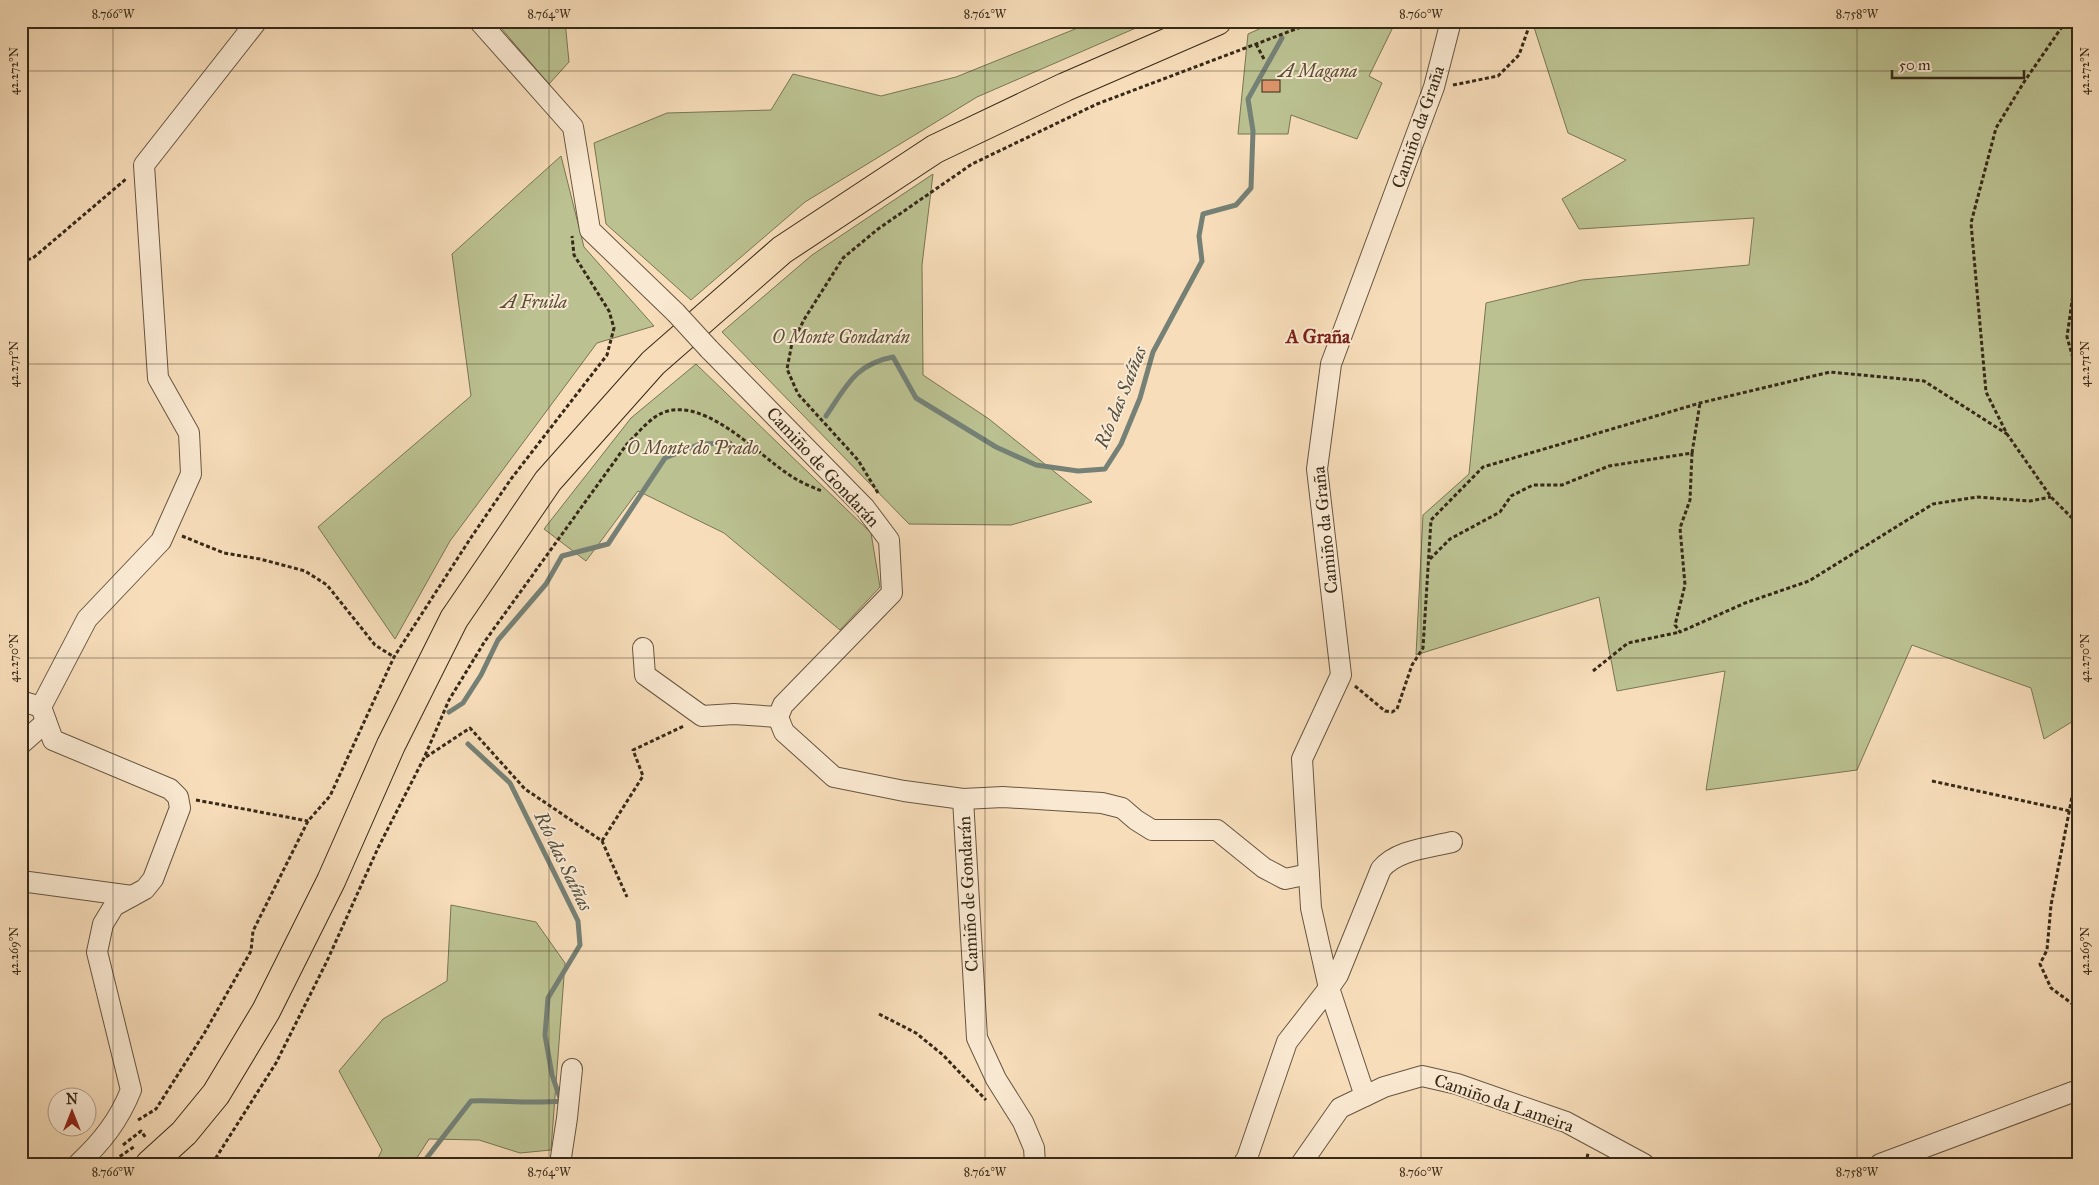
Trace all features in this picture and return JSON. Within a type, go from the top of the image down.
[{"type":"highway","points":[[150,1164],[184,1133],[216,1094],[266,1011],[331,881],[391,745],[454,619],[548,481],[653,363],[782,250],[935,149],[1066,87],[1216,21]]},
{"type":"street","points":[[21,744],[43,714],[87,619],[161,541],[191,474],[188,433],[158,378],[144,165],[257,21]]},
{"type":"street","name":"Camiño de Gondarán","points":[[479,21],[573,127],[590,230],[676,313],[853,496],[889,540],[892,592],[783,705],[778,717],[784,732],[834,777],[904,791],[963,799],[977,1038],[996,1079],[1022,1122],[1034,1148],[1035,1164]]},
{"type":"street","name":"Camiño da Graña","points":[[1342,675],[1317,469],[1331,364],[1434,87],[1451,21]]},
{"type":"street","points":[[643,648],[645,675],[702,716],[734,714],[778,717]]},
{"type":"street","points":[[1342,675],[1302,759],[1311,908],[1329,988],[1365,1096]]},
{"type":"street","points":[[21,701],[43,714],[53,740],[170,789],[178,797],[180,808],[154,879],[145,889],[114,906],[103,924],[98,952],[131,1090],[123,1110],[101,1143],[78,1164]]},
{"type":"street","points":[[963,799],[1003,797],[1102,803],[1122,808],[1152,830],[1217,830],[1264,868],[1285,879],[1309,874]]},
{"type":"street","points":[[1249,1162],[1287,1042],[1338,975],[1381,869],[1388,861],[1405,854],[1452,842]]},
{"type":"street","points":[[21,881],[132,896]]},
{"type":"street","points":[[560,1164],[572,1069]]},
{"type":"street","name":"Camiño da Lameira","points":[[1301,1164],[1340,1108],[1384,1087],[1422,1076],[1457,1084],[1566,1122],[1644,1164]]},
{"type":"street","points":[[1880,1164],[2076,1093]]},
{"type":"path","points":[[881,497],[858,460],[798,394],[787,370],[792,343],[805,318],[843,258],[878,229],[972,164],[1097,104],[1317,21]]},
{"type":"path","points":[[1434,87],[1498,76],[1519,56],[1531,21]]},
{"type":"path","points":[[2066,21],[2024,82],[1996,128],[1971,223],[1986,392],[2007,434],[2050,496],[2078,524]]},
{"type":"path","points":[[1256,44],[1265,61]]},
{"type":"path","points":[[21,262],[33,258],[144,165]]},
{"type":"path","points":[[132,1124],[156,1109],[205,1032],[251,951],[253,931],[308,821],[330,796],[394,657],[511,479],[607,355],[614,328],[609,311],[574,255],[571,230]]},
{"type":"path","points":[[2078,258],[2067,337],[2078,376]]},
{"type":"path","points":[[1342,675],[1386,711],[1392,712],[1397,709],[1412,665],[1423,648],[1432,520],[1483,467],[1700,403],[1830,372],[1924,381],[2007,434]]},
{"type":"path","points":[[1680,632],[1675,625],[1685,585],[1680,528],[1690,500],[1692,453],[1700,403]]},
{"type":"path","points":[[212,1164],[276,1063],[327,961],[378,848],[424,758],[449,700],[485,641],[627,444],[655,416],[674,411],[698,412],[749,443],[788,474],[820,491],[853,496]]},
{"type":"path","points":[[1430,559],[1450,539],[1500,512],[1512,496],[1533,485],[1562,485],[1609,466],[1692,453]]},
{"type":"path","points":[[1593,671],[1628,643],[1680,632],[1745,603],[1809,581],[1933,504],[1977,497],[2030,501],[2050,496]]},
{"type":"path","points":[[166,529],[224,554],[260,559],[305,570],[327,586],[375,645],[394,657]]},
{"type":"path","points":[[602,840],[643,776],[634,750],[702,716]]},
{"type":"path","points":[[424,758],[470,728],[525,789],[602,840],[627,898]]},
{"type":"path","points":[[2078,766],[2050,905],[2047,950],[2040,964],[2050,988],[2078,1008]]},
{"type":"path","points":[[1932,781],[2070,811]]},
{"type":"path","points":[[178,797],[308,821]]},
{"type":"path","points":[[879,1014],[916,1033],[943,1055],[991,1106]]},
{"type":"path","points":[[110,1164],[146,1138],[142,1131]]},
{"type":"green space","points":[[51,21],[129,21],[129,23],[53,26]]},
{"type":"green space","points":[[495,21],[565,21],[569,62],[549,84]]},
{"type":"green space","points":[[1095,21],[1152,21],[977,97],[805,202],[691,300],[606,224],[594,143],[667,113],[771,110],[793,74],[881,96],[956,77]]},
{"type":"green space","name":"A Magana","points":[[1277,21],[1396,21],[1369,76],[1382,83],[1357,139],[1291,115],[1288,134],[1238,134],[1248,34]]},
{"type":"green space","points":[[1532,21],[2078,21],[2078,718],[2044,739],[2031,688],[1912,645],[1857,770],[1706,790],[1725,671],[1617,691],[1599,597],[1416,655],[1423,515],[1469,474],[1486,303],[1582,280],[1749,265],[1754,218],[1579,229],[1562,199],[1626,160],[1568,133]]},
{"type":"green space","name":"A Fruila","points":[[561,156],[584,247],[654,326],[597,343],[450,541],[395,639],[318,527],[471,396],[452,254]]},
{"type":"green space","name":"O Monte Gondarán","points":[[933,174],[922,265],[923,375],[989,419],[1092,502],[1011,525],[909,524],[722,332],[812,255]]},
{"type":"green space","name":"O Monte do Prado","points":[[696,364],[871,533],[880,587],[840,630],[724,533],[638,491],[586,561],[544,529],[631,418]]},
{"type":"green space","points":[[451,905],[536,922],[565,963],[551,1150],[520,1153],[479,1140],[429,1139],[413,1164],[375,1164],[382,1150],[339,1071],[383,1019],[447,981]]},
{"type":"building","points":[[1262,80],[1280,80],[1280,92],[1262,92]]},
{"type":"waterway","name":"Río das Saíñas","points":[[826,416],[846,386],[860,371],[880,360],[893,357],[916,398],[996,447],[1036,465],[1078,471],[1105,469],[1121,444],[1140,398],[1153,352],[1202,261],[1199,236],[1203,214],[1236,205],[1251,188],[1253,131],[1248,99],[1282,38]]},
{"type":"waterway","name":"Río das Saíñas","points":[[449,712],[463,703],[481,675],[498,640],[546,584],[562,556],[608,544],[665,458],[700,444],[730,443]]},
{"type":"waterway","name":"Río das Saíñas","points":[[422,1164],[471,1101],[561,1101],[552,1075],[545,1035],[548,998],[580,945],[578,921],[510,783],[468,744]]},
{"type":"district","name":"A Graña","points":[[1318,336]]}]
